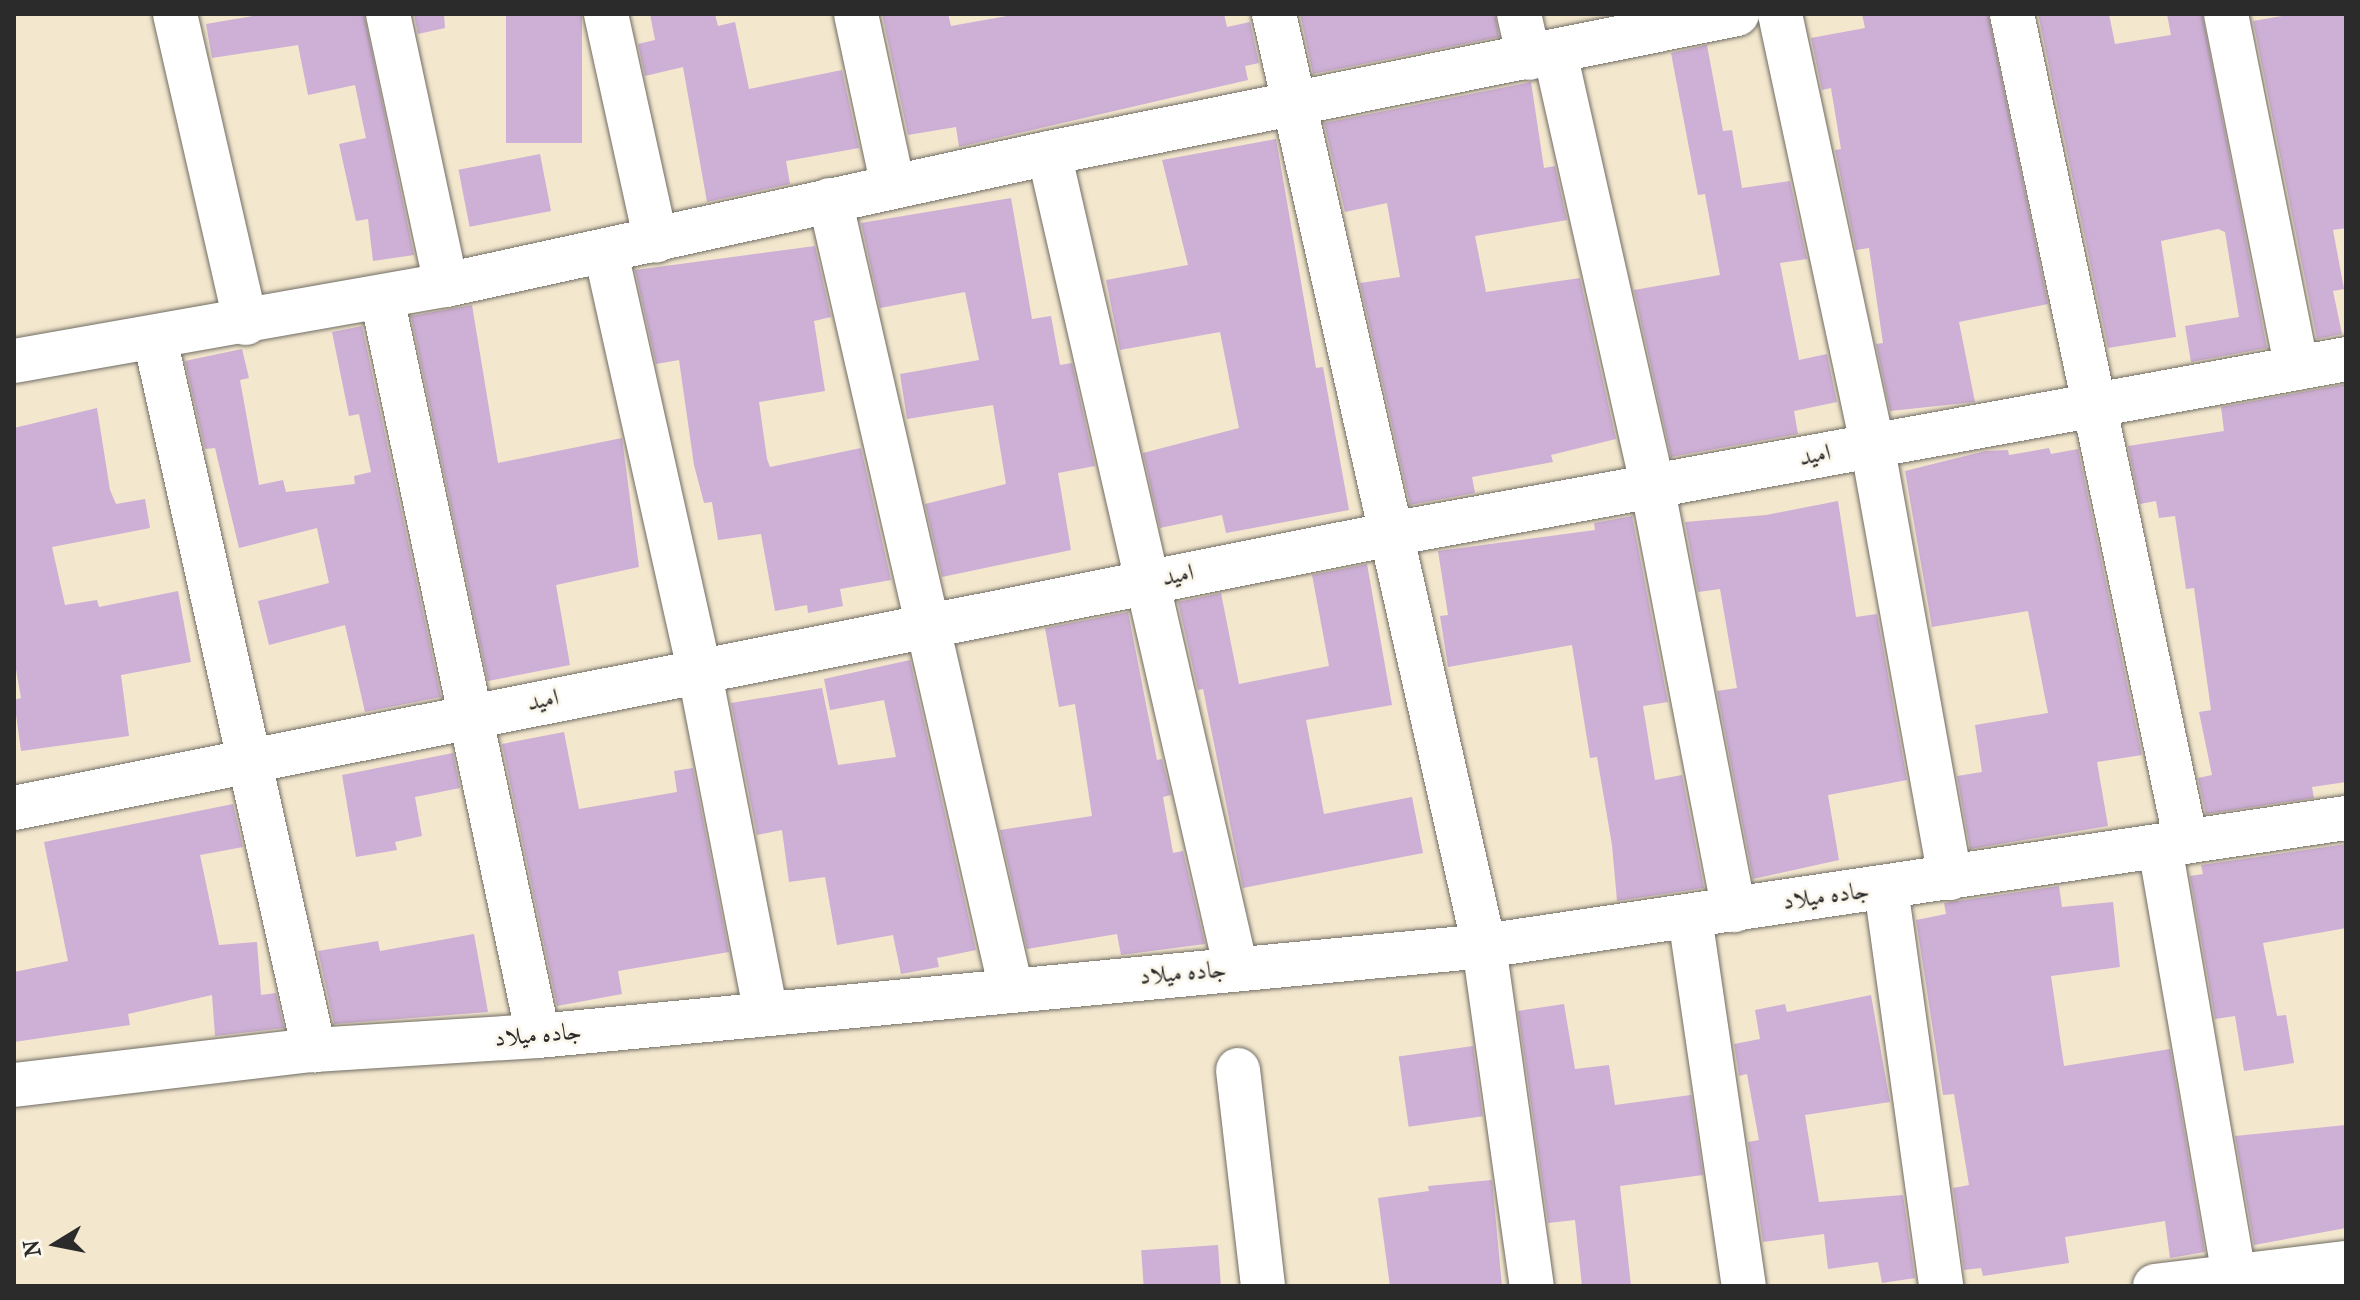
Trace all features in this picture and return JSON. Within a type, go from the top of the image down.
[{"type":"street","points":[[175,14],[246,323]]},
{"type":"street","points":[[388,14],[446,285]]},
{"type":"street","points":[[606,14],[656,241]]},
{"type":"street","points":[[856,14],[893,186]]},
{"type":"street","points":[[1274,14],[1297,104],[1484,946],[1532,1286]]},
{"type":"street","points":[[1519,14],[1542,55],[1652,485],[1734,910]]},
{"type":"street","points":[[1780,14],[1872,444],[1950,878]]},
{"type":"street","points":[[2012,14],[2094,402],[2173,844],[2236,1281]]},
{"type":"street","points":[[2226,14],[2297,368]]},
{"type":"street","points":[[16,348],[155,339],[382,298],[606,253],[1049,153],[1542,55],[1726,15]]},
{"type":"street","points":[[1049,153],[1236,969]]},
{"type":"street","points":[[830,200],[1011,989]]},
{"type":"street","points":[[606,253],[699,669],[766,1013]]},
{"type":"street","points":[[382,298],[538,1036]]},
{"type":"street","points":[[155,339],[314,1050]]},
{"type":"street","name":"امید","points":[[14,808],[472,714],[1391,534],[2094,402],[2346,359]]},
{"type":"street","name":"جاده میلاد","points":[[14,1085],[314,1050],[538,1036],[1484,946],[2346,818]]},
{"type":"street","points":[[1886,888],[1941,1286]]},
{"type":"street","points":[[1690,917],[1744,1286]]},
{"type":"street","points":[[1238,1070],[1263,1286]]},
{"type":"street","points":[[2155,1286],[2236,1281],[2346,1263]]},
{"type":"building","points":[[264,14],[364,14],[414,255],[373,261],[368,219],[356,221],[339,144],[366,138],[355,85],[308,95],[298,45],[212,58],[206,24]]},
{"type":"building","points":[[414,14],[444,14],[445,28],[418,34]]},
{"type":"building","points":[[506,14],[582,14],[582,143],[506,143]]},
{"type":"building","points":[[650,14],[715,14],[718,26],[735,22],[749,89],[842,70],[859,148],[786,161],[790,184],[707,202],[683,67],[645,76],[638,44],[655,40]]},
{"type":"building","points":[[882,14],[948,14],[951,26],[1018,14],[1224,14],[1227,27],[1250,22],[1259,63],[1245,66],[1248,80],[959,147],[956,127],[908,135]]},
{"type":"building","points":[[1300,14],[1495,14],[1499,37],[1313,74]]},
{"type":"building","points":[[1862,14],[1988,14],[2048,304],[1959,322],[1975,402],[1890,411],[1876,344],[1883,343],[1869,248],[1856,250],[1835,150],[1841,149],[1831,88],[1822,90],[1811,38],[1865,28]]},
{"type":"building","points":[[2038,14],[2109,14],[2115,44],[2171,35],[2167,14],[2202,14],[2267,348],[2191,362],[2185,326],[2239,317],[2225,232],[2218,229],[2161,241],[2176,337],[2108,348]]},
{"type":"building","points":[[2293,14],[2346,14],[2346,228],[2333,230],[2344,289],[2333,291],[2342,334],[2317,339],[2253,21]]},
{"type":"building","points":[[1707,45],[1723,131],[1732,130],[1742,188],[1790,181],[1807,259],[1780,263],[1799,360],[1827,354],[1837,402],[1794,411],[1798,434],[1671,457],[1634,290],[1720,275],[1705,194],[1698,195],[1671,53]]},
{"type":"building","points":[[1531,82],[1544,168],[1555,166],[1567,220],[1475,236],[1486,292],[1580,278],[1616,439],[1551,455],[1553,462],[1472,477],[1475,493],[1410,505],[1360,283],[1400,277],[1387,203],[1345,212],[1324,123]]},
{"type":"building","points":[[1276,139],[1316,368],[1323,367],[1349,510],[1226,533],[1222,515],[1160,528],[1143,453],[1239,428],[1220,332],[1120,350],[1106,280],[1188,265],[1162,160]]},
{"type":"building","points":[[540,154],[551,211],[470,227],[459,170]]},
{"type":"building","points":[[1011,198],[1032,319],[1051,316],[1060,365],[1072,363],[1095,466],[1058,473],[1071,550],[942,577],[925,504],[1006,484],[993,405],[907,419],[900,374],[979,360],[965,292],[880,308],[861,223]]},
{"type":"building","points":[[815,246],[831,317],[814,321],[825,391],[759,402],[767,459],[770,467],[861,448],[891,580],[840,589],[843,606],[808,613],[807,605],[775,611],[761,534],[718,540],[712,502],[704,503],[694,465],[679,360],[656,364],[635,270]]},
{"type":"building","points":[[472,305],[498,463],[622,438],[639,567],[556,585],[570,665],[488,681],[411,316]]},
{"type":"building","points":[[362,326],[441,697],[365,712],[345,625],[269,645],[258,601],[329,583],[317,528],[239,548],[215,448],[205,449],[185,361],[242,349],[249,378],[240,380],[259,485],[283,480],[286,492],[355,484],[354,476],[371,472],[359,414],[349,416],[332,332]]},
{"type":"building","points":[[2346,384],[2346,782],[2312,787],[2314,798],[2206,814],[2198,778],[2212,775],[2199,712],[2211,710],[2194,588],[2186,589],[2175,516],[2159,518],[2156,501],[2140,504],[2128,446],[2224,431],[2221,407]]},
{"type":"building","points":[[97,408],[110,490],[116,504],[145,499],[150,528],[52,547],[65,605],[97,600],[99,607],[178,591],[191,662],[121,675],[129,736],[21,751],[14,700],[21,698],[14,658],[14,428]]},
{"type":"building","points":[[2049,448],[2051,454],[2078,449],[2142,755],[2097,762],[2108,826],[1970,849],[1957,776],[1982,772],[1975,725],[2048,713],[2028,611],[1932,627],[1905,471],[1985,451],[2008,450],[2009,455]]},
{"type":"building","points":[[1838,501],[1856,617],[1877,614],[1907,780],[1828,795],[1839,860],[1753,879],[1717,691],[1737,688],[1720,589],[1698,592],[1685,522],[1766,515]]},
{"type":"building","points":[[1632,516],[1668,702],[1643,706],[1655,780],[1682,775],[1704,888],[1617,901],[1612,845],[1597,757],[1590,758],[1572,645],[1448,667],[1440,616],[1448,615],[1438,551],[1595,530],[1594,523]]},
{"type":"building","points":[[1367,564],[1392,705],[1306,720],[1324,814],[1412,797],[1423,853],[1243,888],[1203,689],[1198,690],[1178,602],[1221,593],[1239,684],[1329,666],[1312,575]]},
{"type":"building","points":[[1128,612],[1157,760],[1162,759],[1171,795],[1163,797],[1173,853],[1183,851],[1205,944],[1121,955],[1117,934],[1027,949],[1000,830],[1092,816],[1075,704],[1059,707],[1045,628]]},
{"type":"building","points":[[910,660],[976,950],[937,958],[939,967],[901,974],[893,935],[837,945],[825,877],[789,882],[782,830],[757,835],[731,703],[822,688],[838,765],[896,757],[884,700],[830,710],[824,679]]},
{"type":"building","points":[[564,732],[579,809],[677,792],[674,771],[693,768],[729,952],[618,971],[622,994],[557,1006],[502,744]]},
{"type":"building","points":[[453,753],[460,788],[415,797],[422,836],[395,842],[397,850],[356,857],[342,775]]},
{"type":"building","points":[[233,804],[243,847],[200,855],[219,945],[257,942],[261,995],[276,993],[284,1028],[215,1036],[212,995],[128,1014],[130,1025],[14,1042],[14,972],[68,961],[44,842]]},
{"type":"building","points":[[2346,844],[2346,928],[2263,943],[2277,1016],[2286,1015],[2294,1063],[2244,1071],[2235,1016],[2215,1019],[2190,876],[2203,874],[2201,865]]},
{"type":"building","points":[[2059,886],[2062,907],[2113,902],[2120,967],[2051,976],[2064,1066],[2170,1049],[2205,1252],[2170,1258],[2165,1221],[2065,1237],[2069,1263],[1983,1276],[1981,1268],[1964,1270],[1953,1188],[1969,1185],[1954,1094],[1943,1095],[1916,920],[1946,914],[1944,903]]},
{"type":"building","points":[[474,934],[488,1012],[334,1024],[318,951],[378,941],[380,951]]},
{"type":"building","points":[[1871,995],[1890,1102],[1805,1115],[1819,1202],[1903,1195],[1915,1278],[1882,1283],[1878,1262],[1828,1269],[1824,1234],[1763,1242],[1748,1142],[1759,1140],[1747,1074],[1739,1076],[1734,1044],[1760,1039],[1755,1010],[1785,1004],[1787,1012]]},
{"type":"building","points":[[1564,1004],[1575,1069],[1609,1065],[1615,1105],[1691,1095],[1703,1175],[1620,1186],[1631,1286],[1582,1286],[1575,1220],[1548,1223],[1518,1011]]},
{"type":"building","points":[[1473,1046],[1483,1116],[1409,1127],[1399,1056]]},
{"type":"building","points":[[2346,1125],[2346,1228],[2254,1245],[2235,1136]]},
{"type":"building","points":[[1492,1180],[1502,1286],[1390,1286],[1378,1198],[1429,1191],[1428,1186]]},
{"type":"building","points":[[1218,1245],[1221,1286],[1144,1286],[1141,1250]]}]
